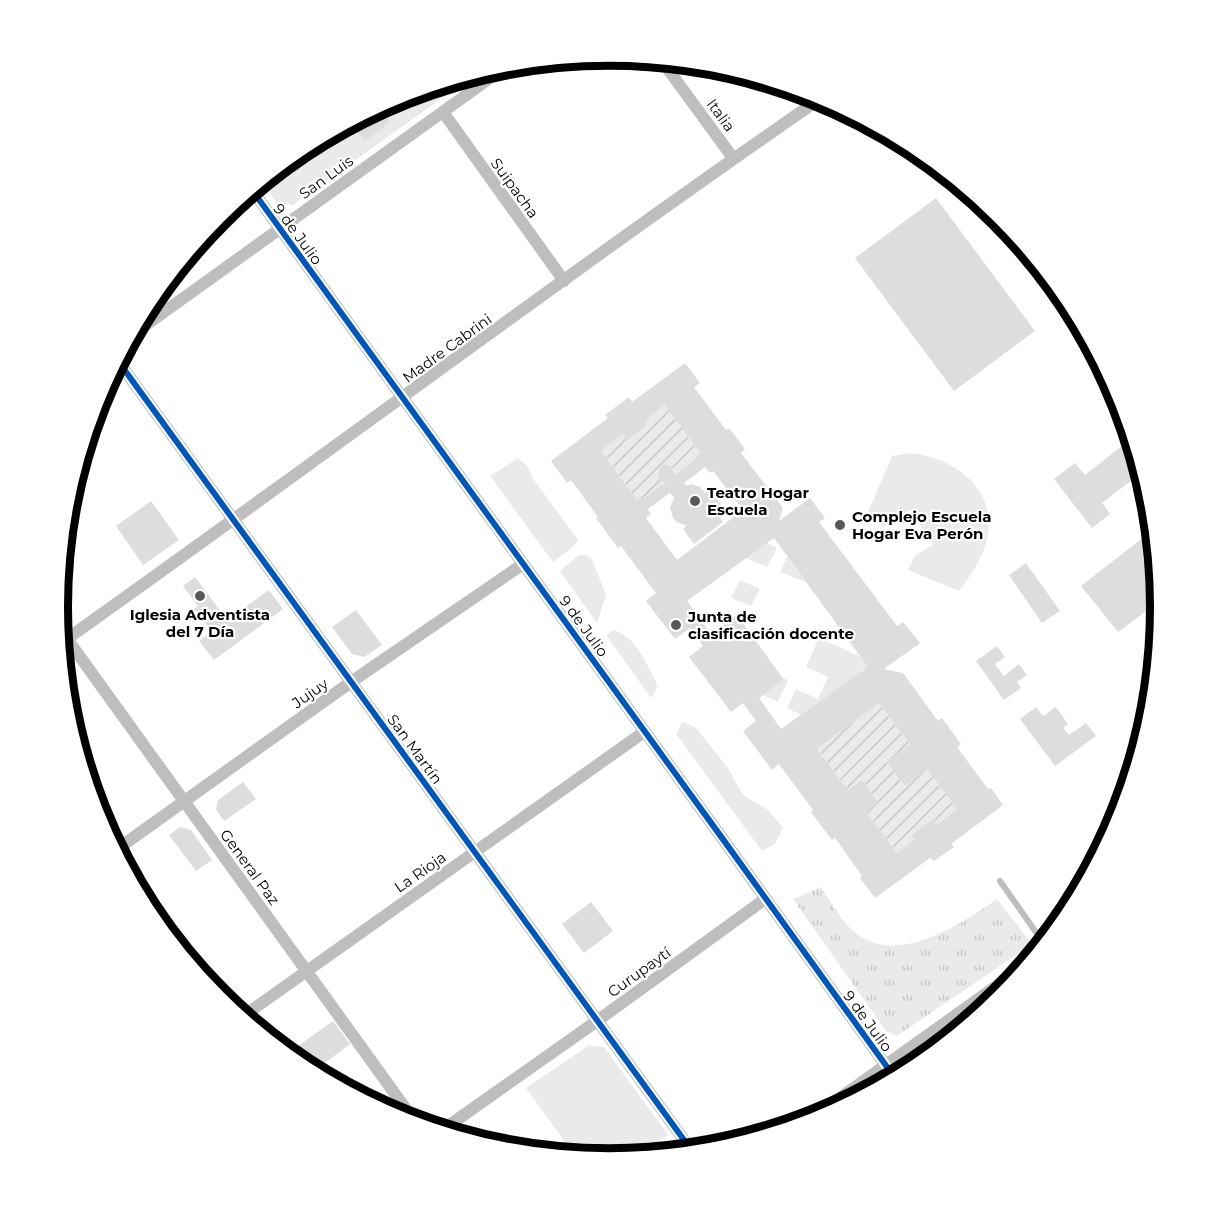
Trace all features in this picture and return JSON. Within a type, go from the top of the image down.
[{"type":"street","name":"Italia","points":[[668,70],[734,158]]},
{"type":"street","name":"San Luis","points":[[150,322],[487,80]]},
{"type":"street","name":"Madre Cabrini","points":[[69,632],[234,521],[734,158],[811,105]]},
{"type":"street","name":"Suipacha","points":[[442,112],[564,281]]},
{"type":"street","name":"9 de Julio","points":[[257,196],[523,564],[582,641],[644,732],[889,1071]]},
{"type":"street","name":"San Martín","points":[[124,369],[686,1143]]},
{"type":"street","name":"Jujuy","points":[[123,845],[351,682],[523,564]]},
{"type":"street","name":"General Paz","points":[[69,647],[184,801],[406,1110]]},
{"type":"street","name":"La Rioja","points":[[249,1012],[644,732]]},
{"type":"street","name":"Curupaytí","points":[[450,1125],[765,899]]},
{"type":"street","points":[[901,1063],[979,1003]]},
{"type":"lane","points":[[1000,881],[1039,937]]},
{"type":"green space","points":[[455,88],[293,205],[277,203],[267,188],[309,157],[370,122],[402,107]]},
{"type":"green space","points":[[665,405],[700,453],[674,475],[672,466],[662,466],[657,474],[662,481],[666,482],[641,500],[639,498],[637,500],[601,451],[623,434],[628,439],[646,426],[643,421]]},
{"type":"green space","points":[[911,453],[941,461],[955,468],[978,488],[985,501],[988,533],[984,549],[969,578],[959,591],[908,570],[914,557],[933,544],[910,510],[884,527],[866,517],[892,456]]},
{"type":"green space","points":[[518,458],[527,466],[534,480],[578,540],[573,547],[553,562],[490,476]]},
{"type":"green space","points":[[767,543],[777,548],[767,567],[746,558]]},
{"type":"green space","points":[[579,555],[586,555],[592,559],[606,595],[597,623],[560,571]]},
{"type":"green space","points":[[787,557],[806,582],[780,572]]},
{"type":"green space","points":[[740,580],[760,589],[751,606],[731,598]]},
{"type":"green space","points":[[614,630],[629,639],[644,659],[656,682],[657,688],[651,698],[606,635]]},
{"type":"green space","points":[[819,638],[861,657],[868,667],[801,715],[787,708],[796,689],[818,699],[828,677],[806,667]]},
{"type":"green space","points":[[783,678],[788,680],[778,702],[763,695],[784,680]]},
{"type":"green space","points":[[879,703],[910,744],[887,762],[905,786],[927,769],[957,809],[937,825],[933,820],[913,835],[915,839],[897,853],[866,812],[878,802],[862,780],[848,790],[817,749]]},
{"type":"green space","points":[[682,722],[695,727],[728,768],[743,795],[768,810],[783,828],[775,844],[762,851],[676,734]]},
{"type":"green space","points":[[821,887],[847,925],[858,935],[875,943],[893,945],[911,943],[930,937],[967,919],[997,899],[1032,944],[897,1036],[886,1031],[793,899]]},
{"type":"green space","points":[[589,1045],[604,1047],[668,1135],[651,1147],[569,1147],[526,1088]]},
{"type":"building","points":[[385,115],[390,122],[365,141],[356,130]]},
{"type":"building","points":[[936,198],[1035,331],[954,391],[855,258]]},
{"type":"building","points":[[685,363],[700,383],[694,387],[726,430],[729,428],[745,449],[741,453],[783,508],[779,521],[810,498],[825,518],[819,522],[897,626],[903,622],[920,643],[884,669],[903,673],[938,721],[942,718],[961,744],[957,747],[988,789],[991,788],[1003,805],[951,844],[954,847],[934,861],[930,858],[875,898],[835,838],[832,840],[779,764],[772,770],[743,731],[756,721],[743,703],[731,712],[689,657],[703,646],[690,628],[675,639],[646,601],[656,593],[621,546],[618,548],[571,480],[567,483],[551,461],[608,418],[605,415],[629,397],[632,402]],"holes":[[[665,405],[700,453],[674,475],[672,466],[665,464],[661,466],[657,474],[662,481],[666,482],[641,500],[639,498],[637,500],[601,451],[623,434],[627,440],[646,426],[643,421]],[[705,467],[710,473],[713,471],[743,510],[677,560],[646,518],[651,514],[648,509],[670,493],[674,498],[670,507],[673,518],[687,526],[683,529],[694,544],[723,522],[715,511],[722,506],[710,489],[705,493],[700,487],[691,484],[686,486],[684,483]],[[774,538],[868,667],[781,729],[759,698],[784,680],[737,615],[711,634],[687,601]],[[879,703],[910,744],[887,762],[905,786],[927,769],[957,809],[937,825],[933,819],[912,835],[915,839],[897,853],[866,812],[878,802],[862,780],[848,790],[817,749]]]},
{"type":"building","points":[[1125,443],[1138,487],[1132,480],[1102,503],[1110,514],[1092,528],[1054,479],[1075,463],[1085,475]]},
{"type":"building","points":[[151,501],[179,540],[143,565],[116,526]]},
{"type":"building","points":[[1146,535],[1151,607],[1118,632],[1081,586]]},
{"type":"building","points":[[1026,563],[1060,611],[1042,623],[1009,575]]},
{"type":"building","points":[[195,577],[227,620],[269,590],[283,609],[214,660],[199,641],[212,632],[194,609],[198,606],[183,586]]},
{"type":"building","points":[[356,610],[382,645],[364,657],[352,654],[332,627]]},
{"type":"building","points":[[997,646],[1005,657],[995,664],[1004,676],[1019,664],[1027,675],[1017,682],[1021,688],[1004,700],[976,661]]},
{"type":"building","points":[[1036,707],[1043,716],[1056,707],[1068,724],[1063,728],[1069,735],[1086,723],[1096,736],[1055,766],[1020,719]]},
{"type":"building","points":[[243,782],[256,799],[224,821],[216,810],[218,800]]},
{"type":"building","points":[[180,827],[191,830],[212,860],[196,871],[169,835]]},
{"type":"building","points":[[591,902],[613,931],[584,953],[562,924]]},
{"type":"building","points":[[333,1021],[350,1044],[322,1066],[295,1048]]},
{"type":"cycle path","points":[[257,196],[889,1070]]},
{"type":"cycle path","points":[[124,369],[686,1143]]},
{"type":"place","name":"Teatro Hogar Escuela","points":[[695,501]]},
{"type":"place","name":"Complejo Escuela Hogar Eva Perón","points":[[840,525]]},
{"type":"place","name":"Iglesia Adventista del 7 Día","points":[[200,596]]},
{"type":"place","name":"Junta de clasificación docente","points":[[676,625]]}]
